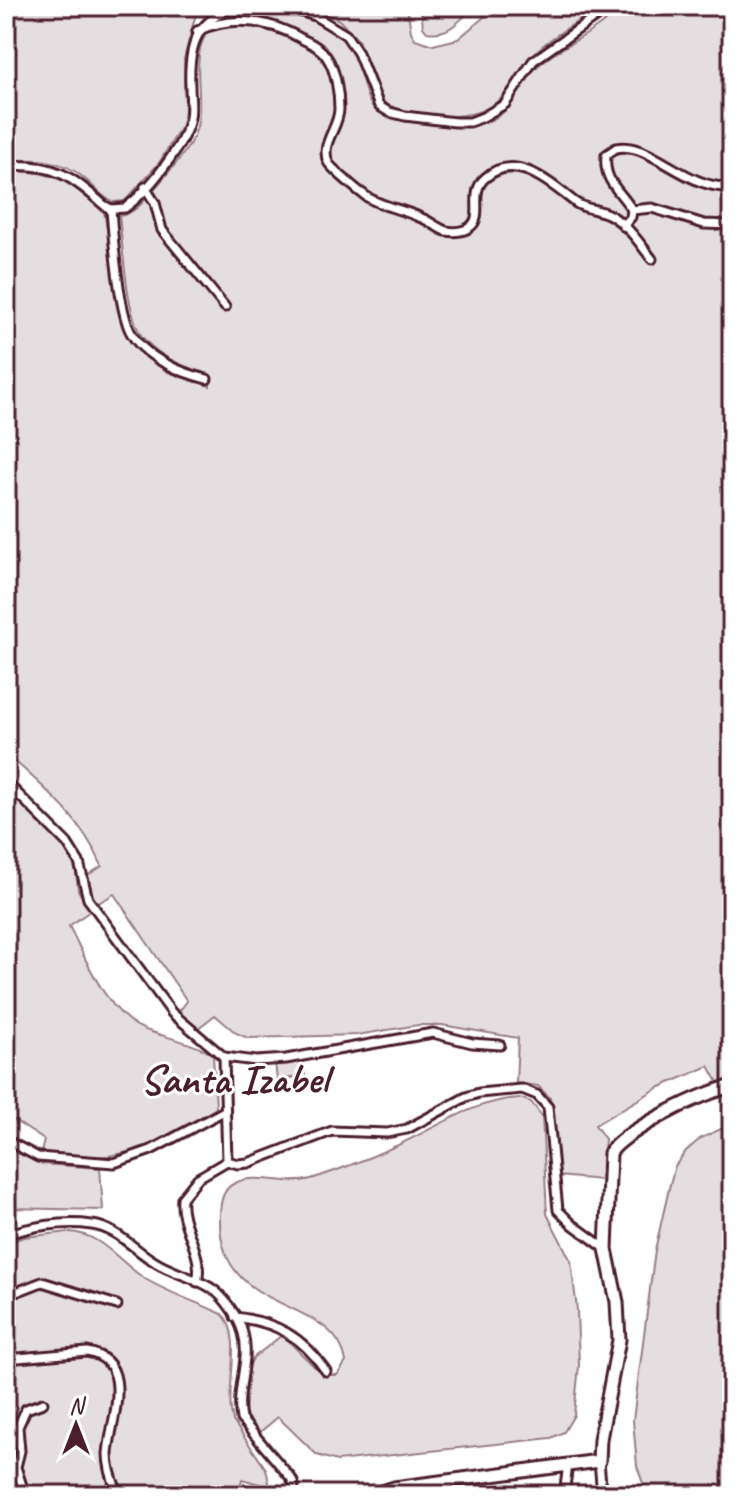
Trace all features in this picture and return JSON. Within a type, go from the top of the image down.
[{"type":"street","points":[[6,166],[50,168],[68,175],[111,209],[125,208],[175,150],[188,125],[191,109],[189,70],[197,31],[209,19],[240,6]]},
{"type":"street","points":[[283,6],[315,16],[346,35],[358,53],[379,106],[389,112],[470,122],[493,113],[505,104],[528,67],[544,50],[582,28],[611,6]]},
{"type":"street","points":[[197,31],[226,21],[265,24],[296,36],[324,53],[335,78],[339,111],[327,143],[327,161],[366,197],[421,217],[446,230],[463,230],[473,225],[476,219],[476,191],[483,180],[498,170],[515,168],[543,176],[579,204],[609,215],[652,259]]},
{"type":"street","points":[[623,226],[631,217],[632,210],[607,176],[606,155],[616,148],[636,149],[700,183],[732,187]]},
{"type":"street","points":[[145,187],[155,203],[162,230],[225,307]]},
{"type":"street","points":[[632,210],[652,208],[704,224],[732,225]]},
{"type":"street","points":[[111,209],[130,331],[175,370],[207,379]]},
{"type":"street","points":[[6,782],[67,843],[79,862],[88,899],[164,1003],[188,1029],[224,1057],[256,1061],[286,1059],[433,1033],[472,1043],[500,1045]]},
{"type":"street","points":[[224,1057],[227,1161]]},
{"type":"street","points":[[602,1495],[600,1439],[619,1340],[617,1302],[606,1249],[608,1159],[613,1147],[640,1128],[715,1090],[732,1087]]},
{"type":"street","points":[[197,1282],[199,1269],[183,1214],[182,1198],[198,1178],[227,1161],[238,1164],[255,1161],[339,1130],[387,1133],[407,1129],[472,1095],[522,1089],[537,1095],[548,1107],[558,1210],[606,1249]]},
{"type":"street","points":[[6,1140],[38,1157],[114,1163],[151,1150],[224,1111]]},
{"type":"street","points":[[6,1235],[48,1226],[98,1226],[118,1235],[154,1262],[213,1289],[235,1317],[244,1336]]},
{"type":"street","points":[[6,1296],[42,1282],[117,1305]]},
{"type":"street","points":[[235,1317],[266,1322],[284,1330],[326,1371]]},
{"type":"street","points":[[266,1322],[248,1323],[244,1336],[239,1406],[241,1419],[291,1478],[294,1488],[292,1495]]},
{"type":"street","points":[[6,1359],[87,1352],[98,1355],[109,1365],[119,1392],[108,1458],[117,1491],[112,1495]]},
{"type":"street","points":[[25,1495],[16,1471],[20,1451],[18,1425],[26,1409],[43,1403]]},
{"type":"street","points":[[373,1495],[394,1488],[599,1461]]},
{"type":"street","points":[[564,1495],[568,1464]]},
{"type":"shaded area","points":[[6,6],[198,6],[184,59],[185,110],[182,125],[159,163],[125,201],[112,202],[66,166],[37,160],[6,161]]},
{"type":"shaded area","points":[[308,6],[407,6],[415,39],[433,45],[458,39],[497,6],[599,6],[539,49],[501,98],[490,107],[444,116],[411,112],[384,103],[358,40],[339,20]]},
{"type":"shaded area","points":[[421,6],[475,6],[454,26],[435,33],[427,32],[423,27]]},
{"type":"shaded area","points":[[622,6],[732,6],[732,1082],[719,1084],[709,1066],[658,1088],[595,1125],[605,1139],[601,1180],[558,1176],[550,1098],[538,1086],[516,1083],[518,1038],[442,1025],[418,1025],[357,1035],[248,1038],[236,1033],[215,1015],[197,1029],[178,1013],[187,1001],[114,894],[95,905],[85,877],[102,866],[94,849],[61,805],[6,753],[6,172],[49,175],[82,193],[104,212],[126,333],[141,351],[168,372],[210,386],[210,375],[166,357],[144,339],[138,329],[129,299],[119,216],[144,201],[192,140],[199,117],[200,50],[205,36],[216,24],[249,11],[284,11],[302,15],[333,31],[345,43],[355,57],[371,104],[381,113],[434,125],[468,126],[504,112],[538,66],[598,27]]},
{"type":"shaded area","points":[[6,787],[69,853],[76,871],[78,890],[90,911],[69,926],[108,999],[130,1022],[143,1029],[213,1055],[216,1108],[153,1143],[112,1155],[91,1157],[41,1153],[44,1140],[6,1115]]},
{"type":"shaded area","points":[[302,1059],[305,1076],[277,1080],[275,1062]]},
{"type":"shaded area","points":[[520,1098],[531,1102],[542,1116],[547,1214],[571,1261],[579,1365],[574,1415],[564,1432],[551,1438],[337,1461],[317,1455],[278,1417],[260,1432],[245,1411],[249,1366],[253,1358],[282,1335],[323,1375],[337,1375],[346,1362],[337,1340],[321,1325],[256,1289],[237,1273],[224,1249],[220,1212],[226,1190],[242,1180],[311,1179],[386,1150],[472,1109]]},
{"type":"shaded area","points":[[732,1124],[732,1495],[647,1495],[637,1466],[633,1420],[655,1250],[670,1184],[675,1166],[686,1151],[701,1138]]},
{"type":"shaded area","points":[[6,1148],[42,1164],[100,1168],[103,1210],[6,1208]]},
{"type":"shaded area","points":[[69,1232],[101,1243],[156,1285],[222,1314],[232,1333],[230,1400],[233,1421],[266,1469],[270,1487],[242,1479],[238,1495],[6,1495],[6,1243],[24,1237]]},
{"type":"district","name":"Santa Izabel","points":[[234,1078]]}]
